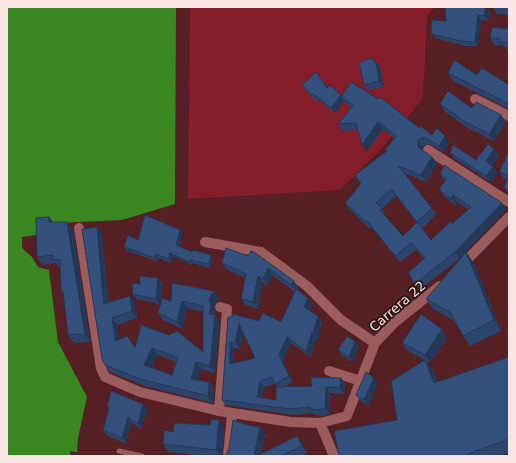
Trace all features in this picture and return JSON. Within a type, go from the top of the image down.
[{"type":"street","points":[[475,99],[509,116]]},
{"type":"street","points":[[428,150],[509,202]]},
{"type":"street","name":"Carrera 22","points":[[320,423],[347,416],[375,343],[395,322],[452,276],[509,217]]},
{"type":"street","points":[[79,228],[101,368],[105,377],[140,392],[219,412],[291,422],[320,423],[334,456]]},
{"type":"street","points":[[205,242],[261,252],[307,286],[341,320],[375,343]]},
{"type":"street","points":[[219,412],[227,309],[220,307]]},
{"type":"street","points":[[329,371],[361,381]]},
{"type":"street","points":[[228,456],[232,414]]},
{"type":"lane","points":[[119,451],[142,456]]},
{"type":"shaded area","points":[[7,7],[176,7],[175,204],[122,220],[37,224],[36,235],[22,237],[22,248],[32,257],[38,267],[49,270],[58,342],[87,397],[78,438],[77,452],[70,451],[70,456],[7,456]]},
{"type":"shaded area","points":[[190,7],[435,7],[427,16],[423,98],[384,146],[340,190],[188,199]]},
{"type":"building","points":[[445,7],[486,8],[484,16],[478,15],[475,42],[461,41],[431,34],[432,20],[446,21]]},
{"type":"building","points":[[492,27],[509,29],[509,42],[500,42],[500,38],[490,38]]},
{"type":"building","points":[[370,58],[376,62],[379,81],[364,85],[359,63]]},
{"type":"building","points":[[454,60],[477,75],[482,68],[509,85],[509,98],[507,103],[448,73]]},
{"type":"building","points":[[316,72],[327,88],[329,85],[341,95],[331,108],[313,94],[311,95],[302,85]]},
{"type":"building","points":[[351,82],[378,99],[380,97],[419,128],[420,126],[432,135],[437,128],[445,136],[439,146],[424,137],[418,140],[418,147],[432,157],[421,175],[398,166],[432,208],[417,222],[431,240],[450,222],[452,224],[471,207],[453,195],[451,199],[439,189],[447,179],[440,175],[444,165],[502,203],[455,252],[415,284],[408,273],[425,258],[411,243],[395,256],[367,221],[366,222],[345,203],[361,184],[355,175],[387,151],[385,150],[396,136],[378,122],[362,145],[356,123],[338,124],[353,105],[341,97]],"holes":[[[391,189],[417,222],[403,236],[379,209],[381,207],[376,203]]]},
{"type":"building","points":[[448,91],[472,108],[476,102],[501,115],[489,134],[464,121],[440,104]]},
{"type":"building","points":[[488,144],[494,149],[486,161],[493,167],[486,176],[450,153],[453,145],[476,160]]},
{"type":"building","points":[[509,152],[509,176],[499,172]]},
{"type":"building","points":[[509,176],[509,192],[504,187]]},
{"type":"building","points":[[145,215],[180,230],[176,245],[192,252],[193,250],[211,255],[208,264],[190,260],[189,262],[170,253],[168,259],[155,254],[155,258],[124,247],[128,235],[138,240]]},
{"type":"building","points":[[49,217],[49,222],[67,222],[85,334],[68,335],[63,291],[61,291],[60,259],[53,260],[53,255],[37,257],[36,218]]},
{"type":"building","points":[[97,227],[104,304],[130,296],[132,311],[112,318],[116,341],[127,336],[135,348],[141,325],[169,335],[177,331],[203,352],[203,306],[182,301],[177,322],[158,313],[162,298],[171,301],[172,283],[214,291],[209,299],[211,305],[209,314],[215,315],[210,366],[196,362],[191,379],[209,382],[208,396],[140,379],[105,365],[102,359],[82,229]],"holes":[[[152,348],[178,358],[172,375],[144,365]]]},
{"type":"building","points":[[226,248],[248,256],[251,251],[254,252],[294,281],[291,285],[268,268],[263,279],[258,276],[253,302],[241,299],[246,274],[222,263]]},
{"type":"building","points":[[466,252],[494,320],[463,336],[450,312],[426,299]]},
{"type":"building","points":[[140,276],[158,278],[156,299],[132,294],[133,283],[140,284]]},
{"type":"building","points":[[296,289],[308,298],[304,307],[318,316],[306,351],[287,337],[279,355],[289,376],[275,384],[272,377],[260,381],[257,397],[276,400],[276,387],[312,386],[311,377],[341,378],[340,388],[326,387],[325,408],[318,410],[310,409],[310,407],[290,409],[222,400],[228,317],[232,317],[233,314],[259,321],[263,313],[281,322]],"holes":[[[239,324],[255,358],[230,364],[230,342],[235,343]]]},
{"type":"building","points":[[421,314],[442,329],[425,355],[402,343]]},
{"type":"building","points":[[347,336],[355,341],[349,357],[338,350]]},
{"type":"building","points":[[509,357],[509,439],[463,456],[339,456],[334,431],[397,420],[391,381],[425,360],[434,383]]},
{"type":"building","points":[[366,372],[374,378],[364,400],[356,395]]},
{"type":"building","points":[[111,391],[143,404],[138,424],[128,417],[122,438],[103,430],[109,408],[107,406]]},
{"type":"building","points":[[211,419],[219,420],[216,450],[163,444],[164,430],[173,432],[175,423],[210,425]]},
{"type":"building","points":[[233,420],[247,425],[260,427],[254,456],[226,456],[229,449]]},
{"type":"building","points":[[297,436],[302,446],[281,456],[257,456]]}]
